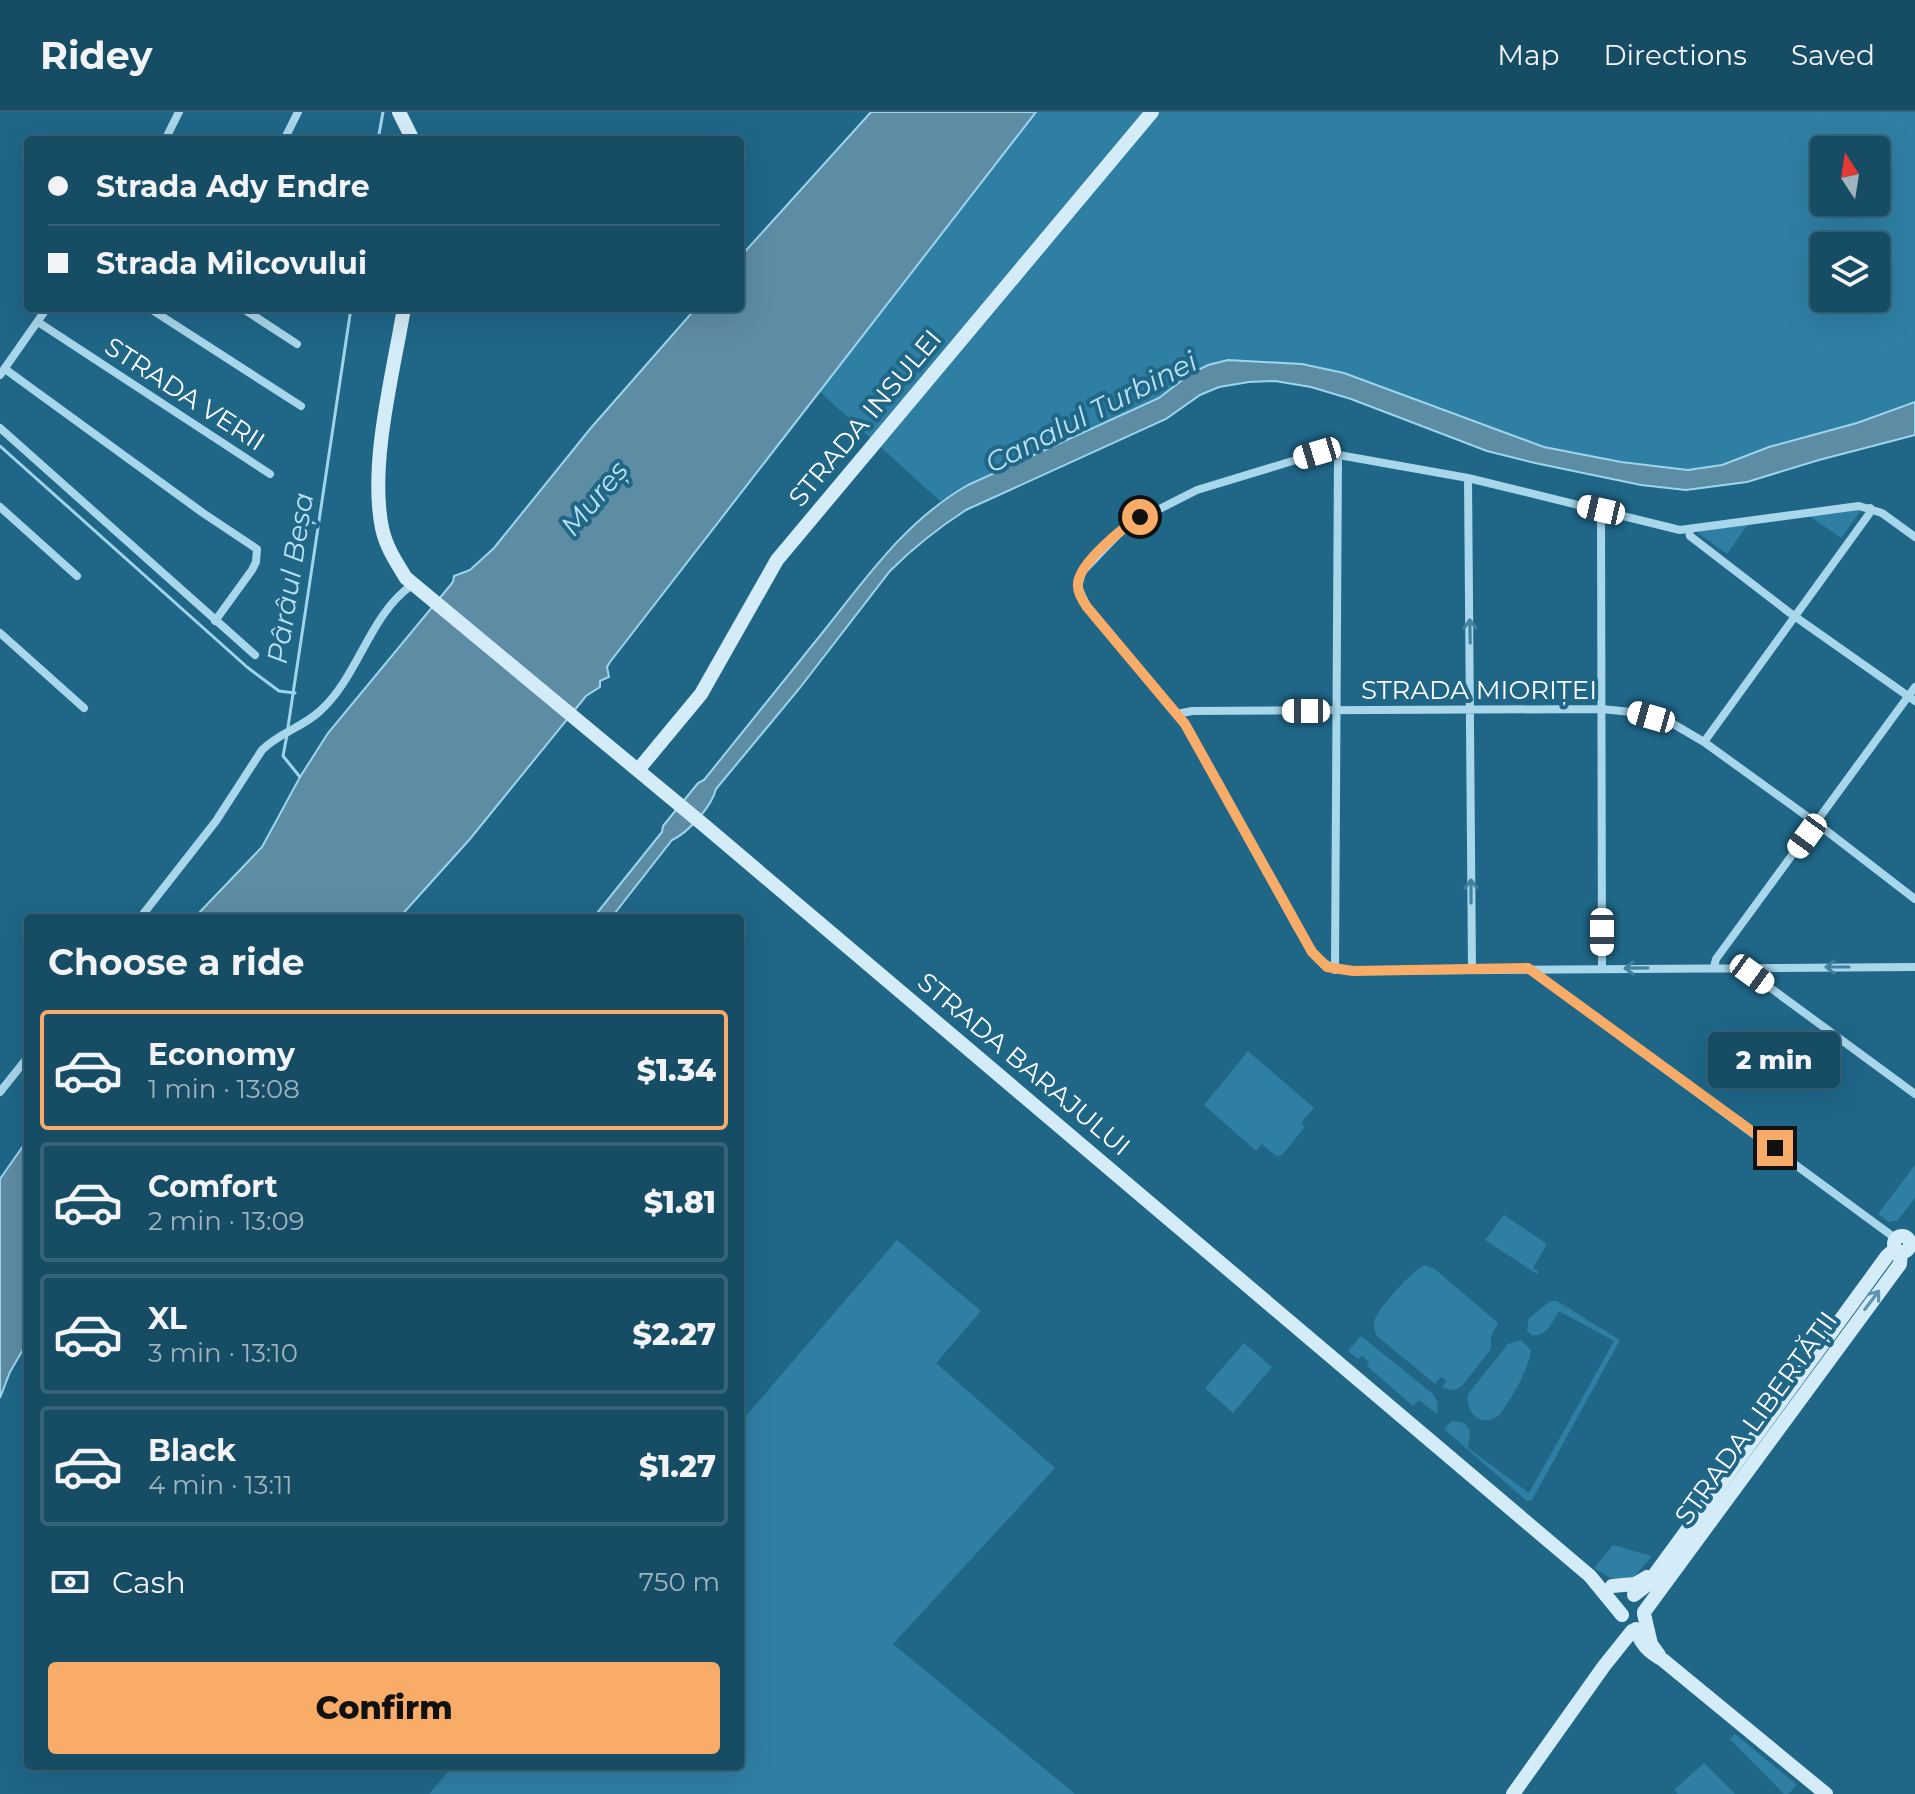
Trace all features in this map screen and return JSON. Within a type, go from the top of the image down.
[{"type":"main road","name":"STRADA INSULEI","points":[[638,770],[701,694],[777,560],[1152,112]]},
{"type":"main road","points":[[402,116],[411,136]]},
{"type":"main road","name":"STRADA BARAJULUI","points":[[403,312],[378,466],[378,498],[387,544],[393,558],[417,589],[638,770],[1590,1576],[1649,1652]]},
{"type":"main road","name":"STRADA LIBERTĂȚII","points":[[1907,1245],[1900,1264],[1644,1613],[1628,1624],[1624,1601],[1647,1585],[1887,1256],[1907,1245]]},
{"type":"main road","points":[[1612,1586],[1635,1584],[1665,1560]]},
{"type":"main road","name":"STRADA BARAJULUI","points":[[1590,1576],[1632,1595]]},
{"type":"main road","points":[[1632,1595],[1642,1600],[1651,1644],[1663,1660]]},
{"type":"main road","points":[[1513,1794],[1606,1663],[1628,1624]]},
{"type":"main road","points":[[1606,1663],[1627,1651],[1649,1652],[1663,1660],[1826,1794]]},
{"type":"street","points":[[167,136],[179,112]]},
{"type":"street","points":[[286,136],[298,112]]},
{"type":"street","points":[[44,312],[2,372],[257,549],[252,570],[215,621]]},
{"type":"street","points":[[155,312],[301,406]]},
{"type":"street","points":[[248,312],[297,344]]},
{"type":"street","name":"STRADA VERII","points":[[38,322],[270,474]]},
{"type":"street","points":[[0,428],[255,655]]},
{"type":"street","points":[[1915,537],[1882,513],[1851,505],[1689,530],[1671,529],[1468,478],[1338,454],[1317,453],[1178,498],[1126,526],[1082,572],[1078,581],[1082,600],[1192,735],[1312,952],[1327,967],[1335,970],[1915,967]]},
{"type":"street","points":[[1335,970],[1338,454]]},
{"type":"street","points":[[1468,478],[1472,969]]},
{"type":"street","points":[[0,507],[77,576]]},
{"type":"street","points":[[1704,742],[1870,508]]},
{"type":"street","points":[[1601,510],[1602,969]]},
{"type":"street","points":[[1689,530],[1690,536],[1796,616],[1912,698]]},
{"type":"street","points":[[143,914],[216,821],[270,742],[320,712],[392,603],[417,589]]},
{"type":"street","points":[[0,633],[84,708]]},
{"type":"street","points":[[1714,967],[1716,959],[1912,698],[1915,687]]},
{"type":"street","name":"STRADA MIORIȚEI","points":[[1177,714],[1192,711],[1471,709],[1601,709],[1632,712],[1670,722],[1704,742],[1817,823],[1915,899]]},
{"type":"street","points":[[1742,967],[1915,1094]]},
{"type":"street","points":[[1528,968],[1907,1245]]},
{"type":"street","points":[[0,1092],[24,1062]]},
{"type":"shaded area","points":[[1036,112],[1915,112],[1915,402],[1714,466],[1691,470],[1657,469],[1544,447],[1302,364],[1228,360],[1208,365],[1159,398],[940,501],[819,391]]},
{"type":"shaded area","points":[[1852,508],[1861,510],[1841,538],[1805,513]]},
{"type":"shaded area","points":[[1749,523],[1727,554],[1698,533],[1699,531]]},
{"type":"shaded area","points":[[1248,1051],[1314,1108],[1301,1123],[1305,1127],[1282,1155],[1276,1156],[1262,1144],[1256,1151],[1204,1105]]},
{"type":"shaded area","points":[[1915,1165],[1915,1198],[1898,1220],[1889,1222],[1878,1214]]},
{"type":"shaded area","points":[[1504,1215],[1547,1244],[1533,1268],[1539,1272],[1537,1274],[1485,1240]]},
{"type":"shaded area","points":[[897,1240],[981,1311],[936,1363],[1055,1468],[893,1644],[1075,1794],[429,1794],[450,1770],[744,1770],[744,1418]]},
{"type":"shaded area","points":[[1425,1265],[1436,1270],[1498,1323],[1491,1336],[1491,1349],[1463,1385],[1455,1390],[1442,1388],[1446,1381],[1441,1377],[1435,1384],[1377,1336],[1374,1329],[1375,1320],[1384,1304]]},
{"type":"shaded area","points":[[1550,1301],[1557,1301],[1620,1340],[1532,1500],[1527,1501],[1444,1429],[1452,1421],[1465,1423],[1470,1432],[1468,1448],[1529,1493],[1614,1341],[1559,1311],[1545,1332],[1531,1335],[1527,1330],[1529,1318]]},
{"type":"shaded area","points":[[1361,1336],[1433,1394],[1438,1403],[1437,1414],[1419,1400],[1413,1406],[1367,1366],[1369,1362],[1362,1356],[1358,1359],[1348,1351]]},
{"type":"shaded area","points":[[1521,1340],[1531,1350],[1518,1386],[1495,1418],[1478,1418],[1471,1411],[1468,1394],[1508,1344]]},
{"type":"shaded area","points":[[1244,1343],[1272,1367],[1233,1413],[1205,1388]]},
{"type":"shaded area","points":[[1613,1545],[1652,1556],[1632,1579],[1611,1578],[1594,1568]]},
{"type":"shaded area","points":[[1735,1734],[1797,1785],[1784,1794],[1730,1739]]},
{"type":"shaded area","points":[[1704,1763],[1735,1794],[1678,1794],[1674,1790]]},
{"type":"water","name":"Mureș","points":[[871,112],[1036,112],[610,662],[607,667],[609,677],[600,681],[600,687],[586,696],[470,839],[403,914],[198,914],[262,847],[328,733],[453,582],[454,576],[470,570],[494,548],[590,429],[692,312],[744,312],[744,253]]},
{"type":"water","name":"Canalul Turbinei","points":[[1228,360],[1302,364],[1344,373],[1544,447],[1621,462],[1688,470],[1722,465],[1769,447],[1857,423],[1915,402],[1915,435],[1747,482],[1686,490],[1641,485],[1487,451],[1311,387],[1275,381],[1219,387],[1200,395],[1166,419],[966,510],[917,546],[890,571],[799,689],[716,789],[698,818],[672,840],[614,914],[596,914],[698,783],[704,780],[874,568],[908,531],[968,485],[1159,398],[1190,374]]},
{"type":"water","points":[[24,1145],[24,1348],[0,1398],[0,1179]]},
{"type":"waterway","name":"Pârâul Beșa","points":[[379,136],[383,112]]},
{"type":"waterway","name":"Pârâul Beșa","points":[[288,727],[350,312]]},
{"type":"waterway","points":[[0,446],[247,667],[279,691],[295,693]]},
{"type":"waterway","name":"Pârâul Beșa","points":[[287,735],[283,756],[300,777]]},
{"type":"route","points":[[1140,517],[1115,536],[1085,568],[1078,581],[1079,593],[1087,607],[1185,724],[1282,901],[1312,952],[1327,967],[1353,971],[1528,968],[1775,1148]]}]
